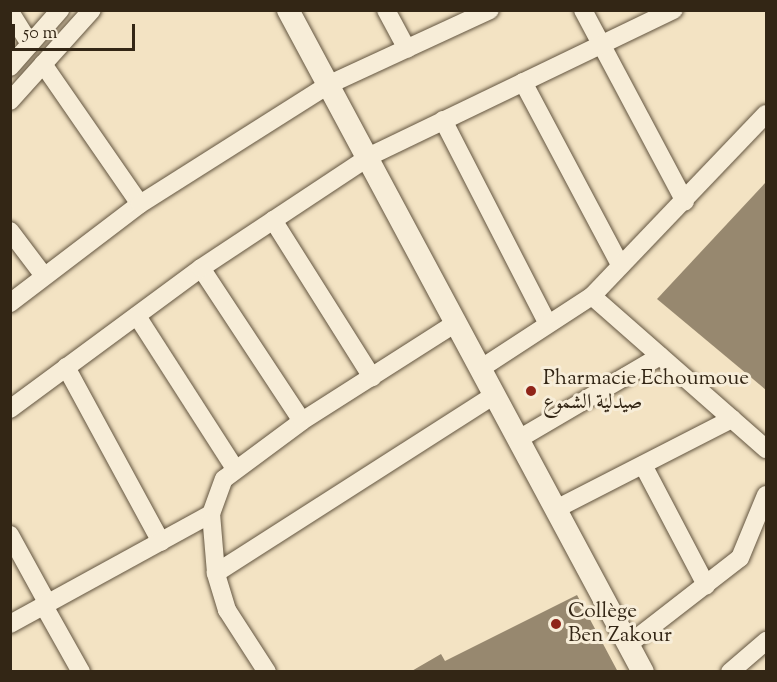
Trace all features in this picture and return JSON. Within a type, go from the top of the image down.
[{"type":"street","points":[[10,67],[60,10]]},
{"type":"street","points":[[10,101],[92,10]]},
{"type":"street","points":[[288,10],[370,156],[517,440],[643,672]]},
{"type":"street","points":[[386,10],[407,49]]},
{"type":"street","points":[[10,303],[140,204],[330,84],[490,10]]},
{"type":"street","points":[[583,10],[686,202]]},
{"type":"street","points":[[10,409],[201,268],[370,156],[674,10]]},
{"type":"street","points":[[10,12],[30,44]]},
{"type":"street","points":[[43,64],[140,204]]},
{"type":"street","points":[[523,82],[621,266]]},
{"type":"street","points":[[480,369],[592,296],[686,202],[766,114]]},
{"type":"street","points":[[443,120],[548,324]]},
{"type":"street","points":[[273,220],[372,377]]},
{"type":"street","points":[[10,231],[44,276]]},
{"type":"street","points":[[201,268],[302,421]]},
{"type":"street","points":[[592,296],[766,449]]},
{"type":"street","points":[[137,316],[234,467]]},
{"type":"street","points":[[267,672],[227,610],[216,573],[211,514],[234,467],[456,323]]},
{"type":"street","points":[[517,440],[660,356]]},
{"type":"street","points":[[66,367],[161,542]]},
{"type":"street","points":[[216,573],[494,395]]},
{"type":"street","points":[[556,510],[732,419]]},
{"type":"street","points":[[643,465],[706,585]]},
{"type":"street","points":[[629,644],[706,585],[746,549],[766,495]]},
{"type":"street","points":[[10,624],[211,514]]},
{"type":"street","points":[[10,535],[81,672]]},
{"type":"street","points":[[730,672],[766,641]]},
{"type":"building","points":[[766,182],[766,390],[657,299]]},
{"type":"building","name":"Collège Ben Zakour","points":[[577,595],[618,672],[410,672],[441,654],[445,661]]},
{"type":"place","name":"Pharmacie Echoumoue صيدلية الشموع","points":[[531,391]]},
{"type":"place","name":"Collège Ben Zakour","points":[[556,624]]}]
